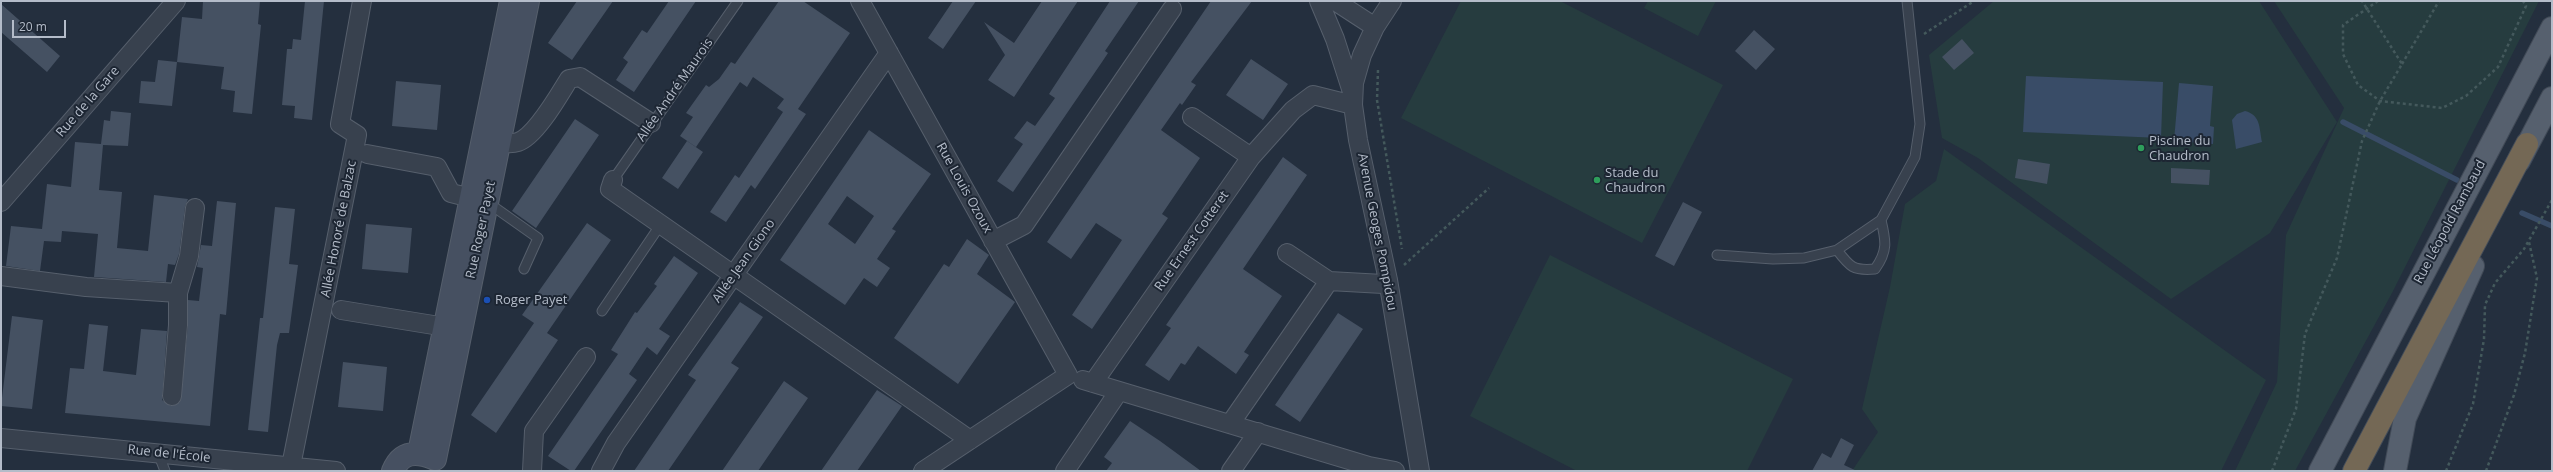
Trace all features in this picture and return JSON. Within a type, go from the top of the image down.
[{"type":"highway","points":[[2354,471],[2527,144]]},
{"type":"main road","name":"Rue Léopold Rambaud","points":[[2320,471],[2552,28]]},
{"type":"main road","points":[[2395,471],[2405,418],[2527,144],[2552,98]]},
{"type":"street","name":"Rue de la Gare","points":[[1,202],[176,1]]},
{"type":"street","name":"Allée Honoré de Balzac","points":[[291,466],[357,135],[340,124],[362,1]]},
{"type":"street","name":"Rue Roger Payet","points":[[432,461],[452,328],[491,140],[511,1]]},
{"type":"street","name":"Rue Roger Payet","points":[[491,140],[528,1]]},
{"type":"street","name":"Rue Louis Ozoux","points":[[860,1],[1068,376]]},
{"type":"street","points":[[1319,1],[1335,39],[1353,100]]},
{"type":"street","points":[[1336,1],[1375,27]]},
{"type":"street","name":"Avenue Geoges Pompidou","points":[[1392,1],[1375,27],[1362,55],[1354,83],[1353,100],[1358,140],[1388,280],[1420,471]]},
{"type":"street","points":[[993,241],[1024,225],[1172,9]]},
{"type":"street","name":"Allée Jean Giono","points":[[601,471],[616,443],[889,53]]},
{"type":"street","points":[[491,140],[519,142],[541,123],[569,79],[580,77],[651,123]]},
{"type":"street","name":"Rue Ernest Cotteret","points":[[1093,383],[1251,156],[1294,110],[1313,95],[1353,100]]},
{"type":"street","points":[[1192,117],[1251,156]]},
{"type":"street","points":[[367,154],[437,167],[451,193],[479,200]]},
{"type":"street","points":[[613,180],[610,189],[970,440]]},
{"type":"street","points":[[172,396],[178,325],[178,293],[189,256],[195,208]]},
{"type":"street","points":[[1287,253],[1329,281],[1383,284],[1388,280]]},
{"type":"street","points":[[1,276],[86,287],[178,293]]},
{"type":"street","points":[[1230,424],[1329,281]]},
{"type":"street","points":[[340,310],[452,328]]},
{"type":"street","points":[[532,471],[534,431],[586,357]]},
{"type":"street","points":[[923,471],[1068,376],[1258,432],[1339,464],[1395,471]]},
{"type":"street","points":[[1064,471],[1119,390]]},
{"type":"street","points":[[1231,471],[1258,432]]},
{"type":"street","name":"Rue de l'École","points":[[1,438],[336,471]]},
{"type":"street","points":[[393,471],[397,462],[408,454],[432,461]]},
{"type":"lane","name":"Allée André Maurois","points":[[613,180],[651,123],[738,1]]},
{"type":"lane","points":[[1717,255],[1773,259],[1804,258],[1837,250],[1881,220],[1916,157],[1920,124],[1907,1]]},
{"type":"lane","points":[[479,200],[538,238],[524,269]]},
{"type":"lane","points":[[1837,250],[1846,262],[1858,270],[1875,269],[1884,256],[1885,237],[1881,220]]},
{"type":"lane","points":[[602,311],[661,224]]},
{"type":"lane","points":[[158,454],[165,471]]},
{"type":"path","points":[[1912,42],[1974,1]]},
{"type":"path","points":[[2362,1],[2402,64]]},
{"type":"path","points":[[2378,1],[2368,10],[2343,25],[2343,54],[2358,85],[2380,101],[2442,108],[2466,96],[2498,67],[2526,6],[2524,1]]},
{"type":"path","points":[[2272,471],[2296,409],[2305,334],[2337,258],[2362,141],[2380,101],[2439,1]]},
{"type":"path","points":[[1378,69],[1377,100],[1405,273]]},
{"type":"path","points":[[1404,265],[1489,188]]},
{"type":"path","points":[[2446,471],[2473,404],[2484,339],[2485,305],[2495,283],[2529,241],[2552,200]]},
{"type":"path","points":[[2486,471],[2514,395],[2525,353],[2537,278],[2529,241]]},
{"type":"green space","name":"Stade du Chaudron","points":[[1461,1],[1560,1],[1723,85],[1642,243],[1401,118]]},
{"type":"green space","points":[[1648,1],[1716,1],[1698,36],[1644,8]]},
{"type":"green space","name":"Piscine du Chaudron","points":[[1994,1],[2259,1],[2337,122],[2270,233],[2171,299],[1978,158],[1942,138],[1929,55]]},
{"type":"green space","points":[[2274,1],[2539,1],[2392,293],[2295,471],[2235,471],[2277,382],[2286,235],[2344,108]]},
{"type":"green space","points":[[1944,149],[2266,380],[2221,471],[1852,471],[1878,432],[1862,409],[1890,287],[1905,204],[1936,181]]},
{"type":"green space","points":[[1550,255],[1793,379],[1747,471],[1577,471],[1470,416]]},
{"type":"water","name":"Piscine du Chaudron","points":[[2026,76],[2163,82],[2161,138],[2023,132]]},
{"type":"water","points":[[2179,83],[2213,86],[2210,126],[2214,127],[2213,144],[2174,141]]},
{"type":"water","points":[[2245,111],[2257,119],[2260,127],[2262,142],[2236,149],[2232,120],[2237,114]]},
{"type":"building","points":[[203,1],[260,1],[258,24],[261,25],[252,114],[233,112],[235,91],[221,89],[224,67],[177,62],[182,17],[202,19]]},
{"type":"building","points":[[305,1],[324,1],[312,120],[294,118],[295,106],[282,105],[287,49],[292,49],[293,39],[301,40]]},
{"type":"building","points":[[577,1],[613,1],[572,60],[548,43]]},
{"type":"building","points":[[669,1],[696,1],[634,92],[616,80],[628,62],[623,58],[642,30],[647,33]]},
{"type":"building","points":[[779,1],[803,1],[850,33],[798,109],[806,114],[755,189],[751,185],[726,222],[710,212],[735,175],[739,178],[783,112],[777,108],[784,99],[753,77],[747,87],[740,82],[696,147],[680,136],[693,117],[686,113],[706,85],[709,87],[719,79],[731,62],[735,64]]},
{"type":"building","points":[[953,1],[976,1],[943,49],[928,38]]},
{"type":"building","points":[[1042,1],[1078,1],[1014,97],[988,80],[1005,55],[984,22],[1014,43]]},
{"type":"building","points":[[1110,1],[1139,1],[1105,51],[1108,53],[1013,192],[997,181],[1023,144],[1014,138],[1027,121],[1035,126],[1055,98],[1049,94]]},
{"type":"building","points":[[1211,1],[1252,1],[1191,82],[1196,85],[1182,105],[1180,103],[1161,130],[1200,158],[1162,214],[1168,218],[1092,329],[1072,315],[1122,240],[1096,223],[1071,259],[1047,242]]},
{"type":"building","points":[[1,4],[60,56],[47,72],[1,32]]},
{"type":"building","points":[[1754,30],[1775,49],[1756,70],[1735,51]]},
{"type":"building","points":[[1962,39],[1974,53],[1954,70],[1942,57]]},
{"type":"building","points":[[1251,59],[1288,84],[1263,120],[1226,95]]},
{"type":"building","points":[[158,60],[177,62],[172,106],[139,103],[141,81],[155,82]]},
{"type":"building","points":[[396,81],[441,85],[437,130],[392,126]]},
{"type":"building","points":[[111,111],[131,113],[128,146],[103,145],[99,190],[122,192],[117,248],[148,251],[154,195],[188,199],[185,207],[179,254],[175,265],[168,264],[166,282],[94,277],[98,234],[62,231],[61,242],[44,241],[40,271],[6,266],[11,226],[42,229],[47,184],[71,187],[75,142],[101,144],[104,120],[110,121]]},
{"type":"building","points":[[575,119],[599,135],[536,228],[512,211]]},
{"type":"building","points":[[869,130],[931,174],[892,229],[896,231],[877,259],[890,268],[877,287],[864,278],[845,305],[780,260]],"holes":[[[847,196],[874,216],[855,244],[828,224]]]},
{"type":"building","points":[[687,141],[703,152],[678,189],[662,178]]},
{"type":"building","points":[[1283,157],[1307,175],[1243,269],[1282,296],[1244,352],[1249,355],[1236,374],[1198,346],[1185,365],[1181,363],[1169,381],[1145,365],[1171,328],[1166,325]]},
{"type":"building","points":[[2018,159],[2050,164],[2047,184],[2015,178]]},
{"type":"building","points":[[2171,168],[2210,170],[2209,185],[2171,183]]},
{"type":"building","points":[[217,201],[236,203],[226,315],[220,314],[210,426],[65,413],[70,368],[84,369],[89,324],[108,326],[103,371],[136,375],[141,329],[167,331],[162,400],[171,406],[180,402],[188,326],[188,300],[199,301],[203,268],[197,267],[201,245],[212,246]]},
{"type":"building","points":[[1683,202],[1702,212],[1674,266],[1655,256]]},
{"type":"building","points":[[275,207],[295,209],[289,264],[298,265],[289,333],[280,333],[277,345],[268,432],[248,430],[260,318],[263,318]]},
{"type":"building","points":[[587,223],[611,240],[547,333],[558,340],[496,433],[471,415],[534,323],[522,315]]},
{"type":"building","points":[[366,224],[412,228],[408,273],[362,269]]},
{"type":"building","points":[[967,239],[989,255],[977,274],[1015,302],[958,384],[894,338],[944,264],[949,267]]},
{"type":"building","points":[[674,256],[698,273],[659,329],[670,336],[657,355],[647,347],[629,374],[637,380],[574,471],[571,471],[548,456],[618,354],[611,350],[635,312],[637,313],[657,286],[654,284]]},
{"type":"building","points":[[740,302],[763,317],[731,363],[739,368],[668,471],[634,471],[696,380],[688,375]]},
{"type":"building","points":[[1338,313],[1363,329],[1300,422],[1275,405]]},
{"type":"building","points":[[12,316],[43,320],[32,409],[1,406]]},
{"type":"building","points":[[343,362],[387,367],[383,411],[338,407]]},
{"type":"building","points":[[784,381],[808,398],[758,471],[722,471]]},
{"type":"building","points":[[877,390],[902,406],[857,471],[821,471]]},
{"type":"building","points":[[1130,421],[1201,471],[1106,471],[1112,463],[1104,457]]},
{"type":"building","points":[[1841,438],[1854,445],[1844,465],[1857,471],[1812,471],[1822,453],[1831,458]]},
{"type":"waterway","points":[[2343,122],[2457,180]]},
{"type":"waterway","points":[[2522,213],[2552,226]]},
{"type":"place","name":"Piscine du Chaudron","points":[[2141,148]]},
{"type":"place","name":"Stade du Chaudron","points":[[1597,180]]},
{"type":"place","name":"Roger Payet","points":[[487,300]]}]
